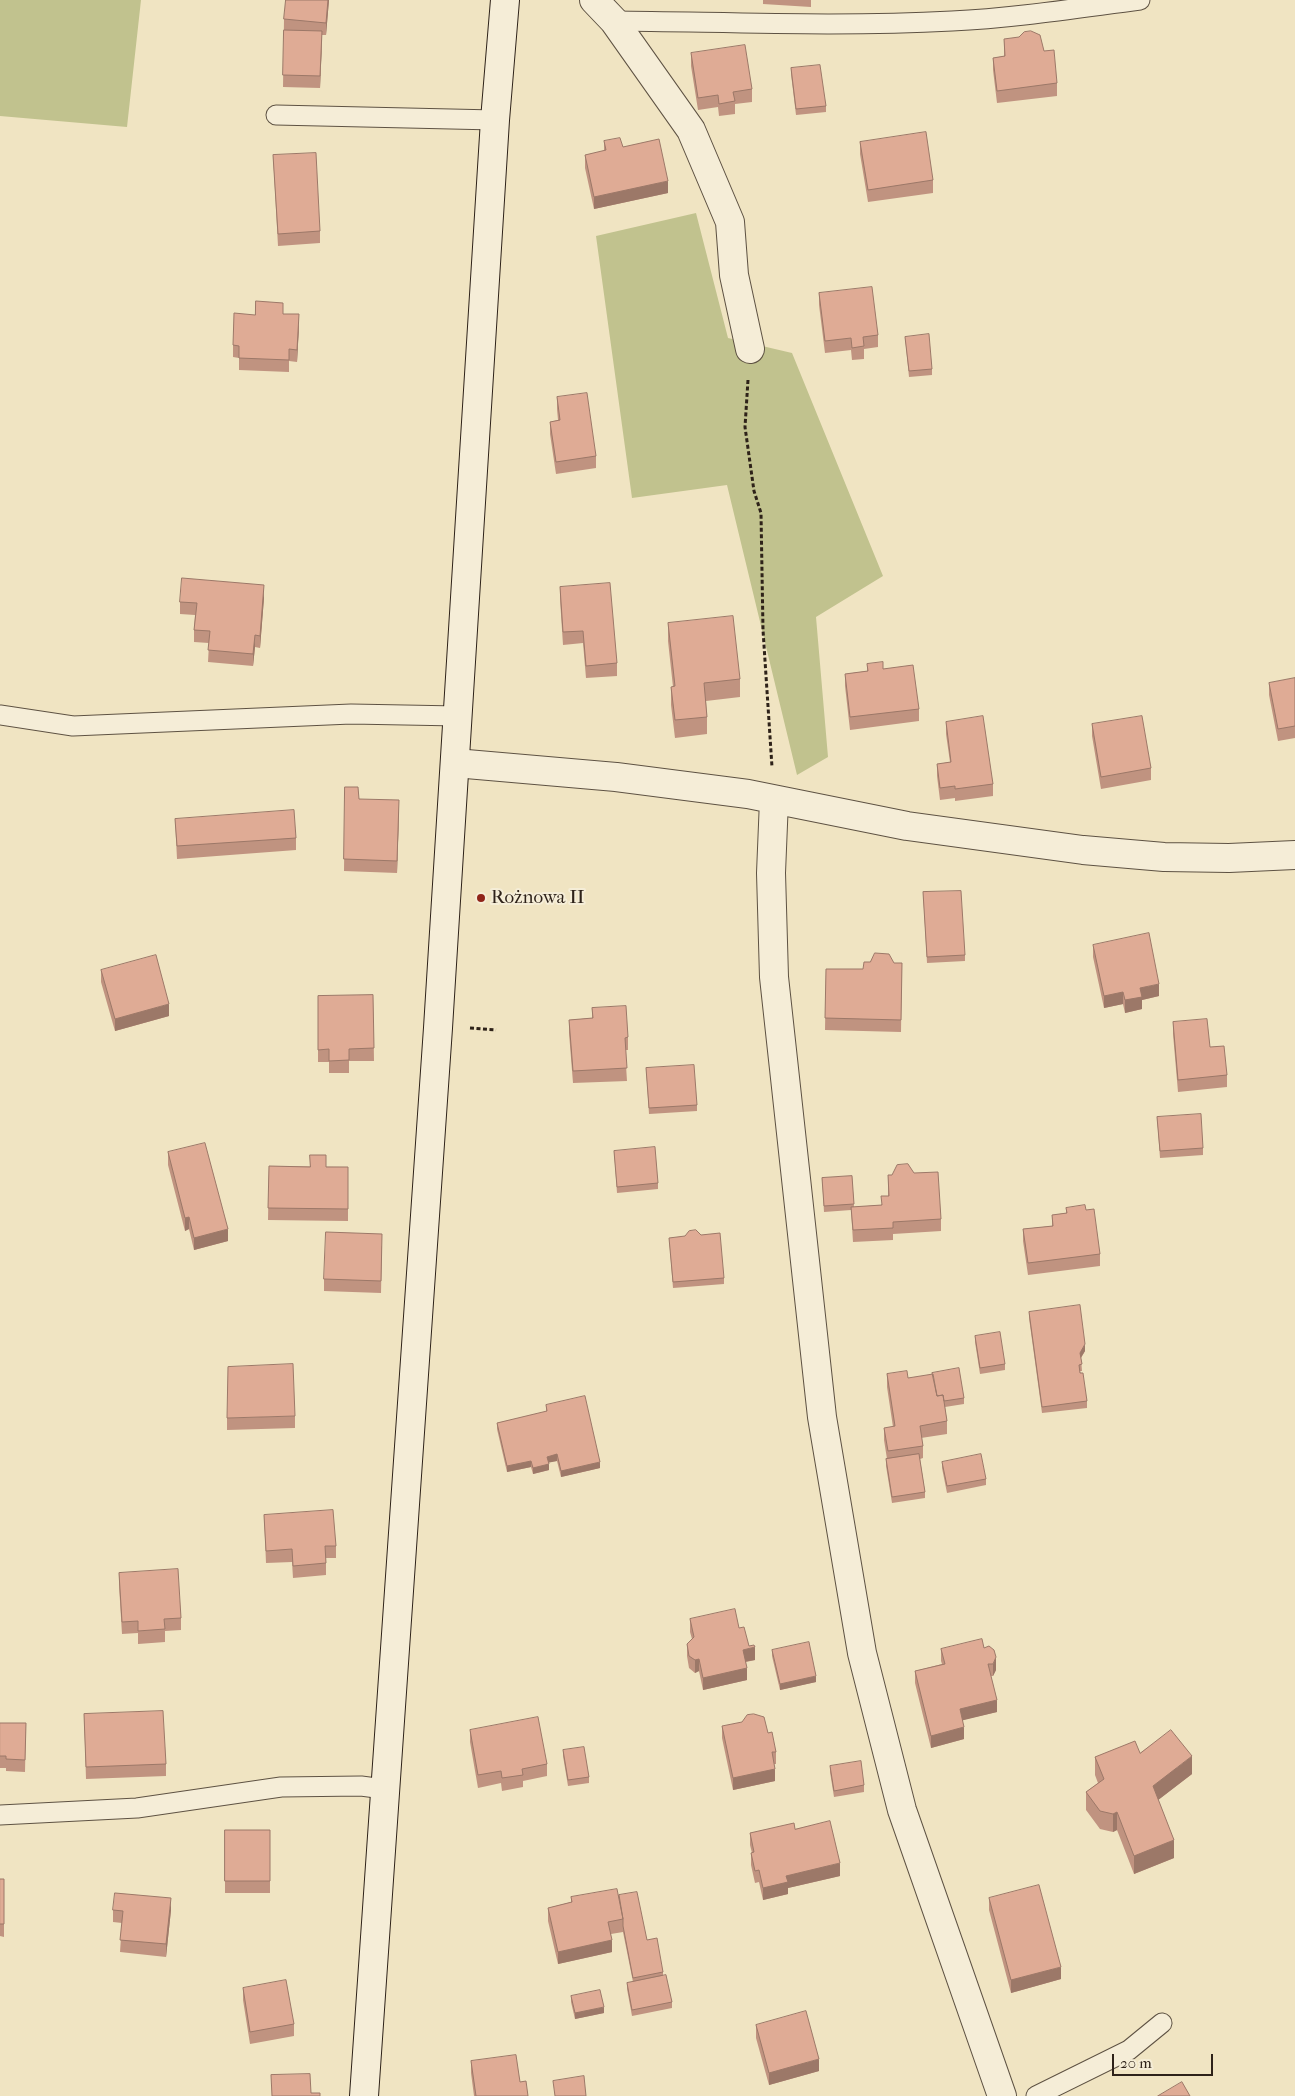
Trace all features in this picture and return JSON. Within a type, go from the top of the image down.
[{"type":"street","points":[[364,2096],[455,763],[495,120],[505,0]]},
{"type":"street","points":[[594,0],[614,21],[690,130],[730,222],[734,276],[750,349]]},
{"type":"street","points":[[455,763],[616,777],[748,794],[907,826],[1083,850],[1164,857],[1229,858],[1295,855]]},
{"type":"street","points":[[774,800],[771,872],[774,977],[822,1417],[862,1653],[902,1810],[1002,2096]]},
{"type":"lane","points":[[614,21],[799,23],[951,21],[1018,16],[1140,0]]},
{"type":"lane","points":[[276,115],[495,120]]},
{"type":"lane","points":[[0,714],[73,726],[352,714],[458,716]]},
{"type":"lane","points":[[0,1815],[138,1808],[281,1788],[361,1786],[384,1789]]},
{"type":"lane","points":[[1036,2096],[1129,2050],[1162,2023]]},
{"type":"path","points":[[750,349],[745,426],[754,491],[761,513],[763,630],[774,800]]},
{"type":"path","points":[[462,1028],[496,1030]]},
{"type":"green space","points":[[0,0],[141,0],[127,127],[0,116]]},
{"type":"green space","points":[[696,213],[728,338],[792,353],[883,576],[816,617],[828,757],[797,775],[727,485],[632,498],[596,236]]},
{"type":"building","points":[[286,0],[328,0],[326,23],[284,19]]},
{"type":"building","points":[[284,30],[322,31],[320,76],[283,75]]},
{"type":"building","points":[[1031,31],[1040,35],[1044,51],[1054,50],[1057,83],[997,91],[993,58],[1005,56],[1004,39],[1019,37],[1024,32]]},
{"type":"building","points":[[745,45],[752,89],[733,92],[735,101],[719,104],[718,95],[698,98],[691,53]]},
{"type":"building","points":[[820,65],[826,106],[796,109],[791,68]]},
{"type":"building","points":[[926,132],[933,180],[868,190],[860,142]]},
{"type":"building","points":[[620,138],[623,147],[659,139],[668,181],[594,197],[585,155],[606,150],[604,141]]},
{"type":"building","points":[[316,153],[320,231],[278,234],[273,155]]},
{"type":"building","points":[[872,287],[878,335],[863,337],[864,346],[852,348],[851,338],[825,341],[819,293]]},
{"type":"building","points":[[256,301],[283,303],[283,314],[299,314],[297,350],[289,349],[289,360],[239,358],[239,346],[233,345],[234,313],[255,315]]},
{"type":"building","points":[[929,334],[932,369],[909,371],[905,337]]},
{"type":"building","points":[[587,393],[596,456],[556,462],[550,422],[560,420],[557,397]]},
{"type":"building","points":[[182,578],[264,585],[260,636],[255,635],[253,654],[208,650],[210,631],[194,630],[197,603],[180,602]]},
{"type":"building","points":[[610,583],[617,663],[586,666],[583,631],[563,632],[560,587]]},
{"type":"building","points":[[733,616],[740,679],[704,683],[707,717],[675,720],[671,687],[675,686],[668,623]]},
{"type":"building","points":[[883,662],[883,669],[913,665],[919,709],[850,717],[845,674],[868,671],[867,664]]},
{"type":"building","points":[[1295,678],[1295,726],[1278,729],[1269,683]]},
{"type":"building","points":[[983,716],[993,784],[955,789],[955,786],[940,788],[937,764],[951,762],[946,722]]},
{"type":"building","points":[[1142,716],[1151,768],[1101,777],[1092,724]]},
{"type":"building","points":[[345,787],[358,787],[359,799],[399,800],[397,861],[344,859]]},
{"type":"building","points":[[294,810],[296,838],[177,846],[175,819]]},
{"type":"building","points":[[961,891],[965,955],[927,957],[923,892]]},
{"type":"building","points":[[1149,933],[1159,984],[1140,988],[1142,997],[1125,1000],[1123,992],[1104,996],[1093,945]]},
{"type":"building","points":[[875,953],[889,954],[894,963],[902,963],[901,1020],[825,1018],[826,969],[863,969],[864,962],[870,962]]},
{"type":"building","points":[[156,955],[169,1004],[115,1019],[101,970]]},
{"type":"building","points":[[373,995],[374,1048],[349,1049],[349,1060],[329,1061],[329,1049],[318,1050],[318,996]]},
{"type":"building","points":[[626,1006],[628,1037],[625,1038],[627,1068],[573,1071],[569,1020],[593,1018],[592,1008]]},
{"type":"building","points":[[1207,1019],[1210,1047],[1224,1046],[1227,1075],[1178,1080],[1173,1022]]},
{"type":"building","points":[[694,1065],[697,1105],[649,1108],[646,1068]]},
{"type":"building","points":[[1201,1114],[1203,1148],[1160,1151],[1157,1117]]},
{"type":"building","points":[[205,1143],[228,1229],[194,1238],[189,1217],[185,1218],[168,1152]]},
{"type":"building","points":[[655,1147],[658,1183],[617,1187],[614,1151]]},
{"type":"building","points":[[310,1155],[326,1155],[326,1167],[348,1167],[348,1209],[268,1208],[269,1166],[310,1167]]},
{"type":"building","points":[[908,1164],[914,1173],[938,1172],[941,1219],[893,1222],[893,1228],[853,1230],[851,1207],[882,1205],[881,1196],[889,1196],[888,1175],[892,1175],[897,1165]]},
{"type":"building","points":[[852,1176],[854,1204],[824,1206],[822,1178]]},
{"type":"building","points":[[1085,1205],[1086,1210],[1094,1209],[1100,1254],[1028,1263],[1023,1229],[1053,1226],[1052,1215],[1067,1213],[1066,1208]]},
{"type":"building","points":[[696,1230],[701,1235],[720,1233],[724,1278],[673,1282],[669,1238],[685,1236],[689,1231]]},
{"type":"building","points":[[326,1232],[382,1234],[381,1281],[324,1279]]},
{"type":"building","points":[[1080,1305],[1085,1344],[1080,1353],[1082,1364],[1079,1365],[1080,1373],[1083,1373],[1087,1401],[1042,1407],[1029,1312]]},
{"type":"building","points":[[1000,1332],[1005,1364],[980,1368],[975,1336]]},
{"type":"building","points":[[293,1364],[295,1416],[227,1418],[228,1367]]},
{"type":"building","points":[[959,1368],[964,1398],[944,1401],[943,1395],[937,1396],[932,1373]]},
{"type":"building","points":[[907,1371],[908,1378],[933,1374],[937,1396],[943,1395],[947,1421],[920,1426],[923,1446],[888,1451],[884,1428],[895,1426],[887,1374]]},
{"type":"building","points":[[585,1396],[600,1462],[561,1471],[557,1454],[547,1457],[549,1464],[533,1468],[531,1461],[507,1466],[497,1423],[547,1411],[546,1405]]},
{"type":"building","points":[[919,1454],[925,1492],[892,1497],[886,1459]]},
{"type":"building","points":[[981,1454],[986,1479],[947,1486],[942,1462]]},
{"type":"building","points":[[333,1510],[336,1546],[325,1546],[326,1563],[293,1566],[292,1549],[266,1551],[264,1515]]},
{"type":"building","points":[[178,1569],[181,1618],[164,1619],[165,1629],[138,1631],[138,1621],[122,1622],[119,1573]]},
{"type":"building","points":[[735,1609],[739,1628],[744,1627],[749,1646],[754,1645],[755,1647],[743,1650],[747,1668],[703,1678],[699,1659],[695,1660],[689,1656],[687,1644],[694,1637],[690,1619]]},
{"type":"building","points":[[982,1639],[984,1648],[989,1646],[994,1650],[996,1657],[993,1664],[988,1664],[997,1700],[960,1709],[964,1727],[931,1736],[915,1671],[945,1664],[941,1649]]},
{"type":"building","points":[[809,1642],[816,1676],[780,1684],[772,1650]]},
{"type":"building","points":[[163,1711],[166,1764],[86,1767],[84,1714]]},
{"type":"building","points":[[754,1714],[764,1717],[768,1733],[772,1732],[776,1752],[772,1752],[775,1769],[733,1778],[722,1726],[742,1722],[747,1715]]},
{"type":"building","points":[[538,1717],[547,1764],[522,1769],[523,1775],[502,1778],[501,1771],[478,1775],[470,1730]]},
{"type":"building","points":[[0,1723],[26,1723],[25,1760],[6,1759],[6,1756],[0,1756]]},
{"type":"building","points":[[1171,1730],[1192,1756],[1153,1786],[1174,1840],[1134,1856],[1117,1812],[1113,1814],[1100,1811],[1086,1792],[1104,1779],[1095,1757],[1135,1741],[1140,1753]]},
{"type":"building","points":[[584,1747],[589,1777],[568,1780],[563,1750]]},
{"type":"building","points":[[861,1761],[864,1785],[834,1791],[830,1766]]},
{"type":"building","points":[[830,1821],[840,1863],[786,1876],[788,1882],[763,1888],[759,1870],[755,1871],[751,1853],[754,1852],[750,1833],[794,1823],[795,1829]]},
{"type":"building","points":[[225,1830],[270,1830],[270,1881],[225,1881]]},
{"type":"building","points":[[0,1879],[4,1879],[4,1924],[0,1924]]},
{"type":"building","points":[[1039,1885],[1061,1967],[1011,1980],[989,1898]]},
{"type":"building","points":[[617,1889],[623,1919],[608,1922],[612,1940],[558,1952],[548,1908],[572,1902],[571,1897]]},
{"type":"building","points":[[637,1892],[647,1940],[657,1938],[663,1972],[633,1978],[619,1895]]},
{"type":"building","points":[[115,1893],[171,1898],[166,1944],[120,1940],[123,1911],[113,1910]]},
{"type":"building","points":[[666,1975],[672,2002],[632,2010],[627,1983]]},
{"type":"building","points":[[286,1980],[294,2024],[250,2032],[243,1988]]},
{"type":"building","points":[[600,1990],[604,2007],[575,2013],[571,1996]]},
{"type":"building","points":[[806,2011],[819,2059],[769,2073],[756,2025]]},
{"type":"building","points":[[516,2055],[520,2082],[526,2081],[528,2096],[476,2096],[471,2061]]},
{"type":"building","points":[[310,2074],[311,2093],[320,2093],[320,2096],[272,2096],[271,2075]]},
{"type":"building","points":[[584,2076],[586,2096],[555,2096],[553,2081]]},
{"type":"building","points":[[1182,2082],[1190,2096],[1158,2096]]},
{"type":"place","name":"Rożnowa II","points":[[481,898]]}]
